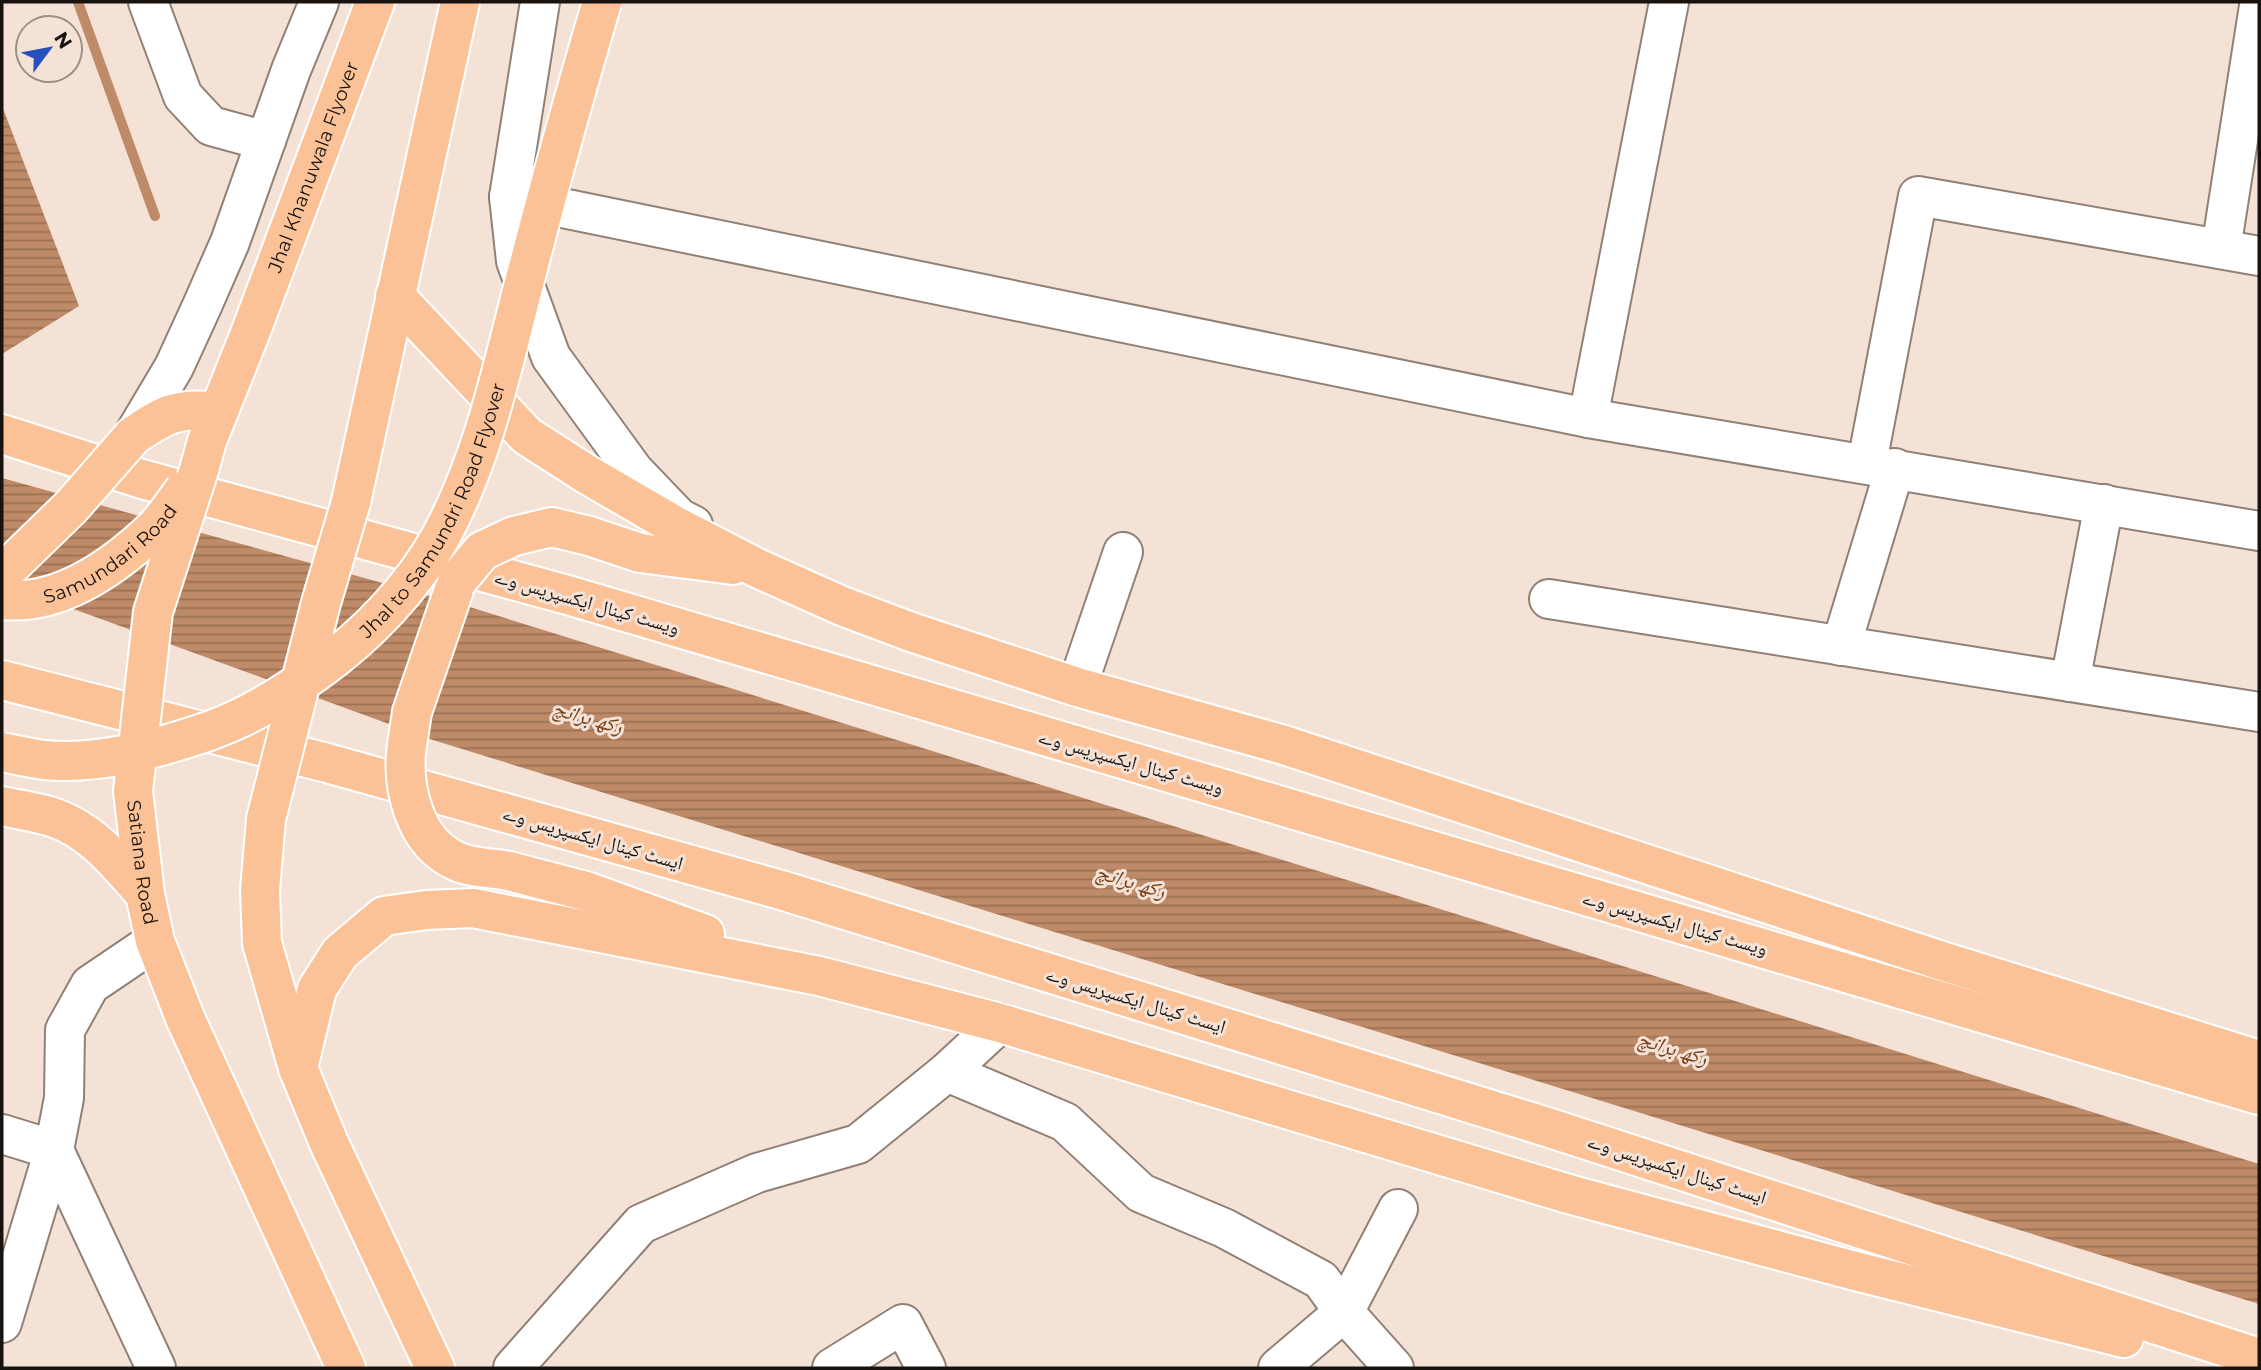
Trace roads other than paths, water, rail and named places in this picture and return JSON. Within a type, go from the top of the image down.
[{"type":"main road","name":"Jhal Khanuwala Flyover","points":[[251,331],[375,2]]},
{"type":"main road","points":[[435,1368],[329,1143],[298,1068],[262,943],[260,890],[266,819],[321,603],[351,502],[460,2]]},
{"type":"main road","name":"Jhal to Samundri Road Flyover","points":[[2,752],[45,760],[126,755],[173,743],[227,724],[276,700],[337,657],[378,618],[414,578],[440,539],[456,508],[480,444],[602,2]]},
{"type":"main road","points":[[395,296],[527,436],[674,525],[757,568],[842,606],[1077,687],[1284,745],[1942,961],[2259,1060]]},
{"type":"main road","name":"Satiana Road","points":[[251,331],[206,441],[153,612],[133,791],[145,894],[155,941],[186,1020],[346,1368]]},
{"type":"main road","points":[[2,574],[71,507],[133,436],[163,415],[189,410],[219,411]]},
{"type":"main road","name":"ویسٹ کینال ایکسپریس وے","points":[[2,434],[142,479],[584,600],[2259,1096]]},
{"type":"main road","name":"Samundari Road","points":[[2,600],[50,596],[116,562],[156,527],[198,471]]},
{"type":"main road","points":[[757,568],[640,553],[552,527],[514,536],[482,551],[457,581],[412,712],[404,765],[415,817],[428,840],[457,861],[509,871],[589,892],[819,976]]},
{"type":"main road","name":"ایسٹ کینال ایکسپریس وے","points":[[2,680],[327,763],[781,890],[1550,1128],[2259,1358]]},
{"type":"main road","points":[[2,806],[53,817],[83,831],[109,854],[145,894]]},
{"type":"main road","points":[[298,1068],[317,989],[340,953],[384,916],[426,910],[473,908],[819,976],[1000,1023],[1572,1195],[1868,1274],[2249,1368]]},
{"type":"street","points":[[148,2],[183,96],[211,125],[266,141]]},
{"type":"street","points":[[133,436],[174,367],[230,242],[291,70],[319,2]]},
{"type":"street","points":[[540,2],[509,197],[516,261],[551,357],[634,471],[680,518],[842,606]]},
{"type":"street","points":[[1588,418],[1669,2]]},
{"type":"street","points":[[2221,249],[2259,6]]},
{"type":"street","points":[[1841,646],[1881,466],[1918,196],[2259,256]]},
{"type":"street","points":[[509,197],[1588,418],[2259,531]]},
{"type":"street","points":[[2070,682],[2104,504]]},
{"type":"street","points":[[1077,687],[1124,552]]},
{"type":"street","points":[[1549,599],[2259,712]]},
{"type":"street","points":[[2,1323],[54,1150],[64,1098],[65,1030],[90,985],[155,941]]},
{"type":"street","points":[[513,1368],[640,1224],[757,1173],[858,1144],[947,1072],[1000,1023]]},
{"type":"street","points":[[947,1072],[1065,1122],[1141,1193],[1224,1228],[1321,1280],[1394,1368]]},
{"type":"street","points":[[2,1134],[54,1150],[156,1368]]},
{"type":"street","points":[[1278,1368],[1345,1312],[1398,1209]]},
{"type":"street","points":[[832,1368],[903,1324],[926,1368]]},
{"type":"water","points":[[2,106],[79,306],[2,354]]},
{"type":"water","name":"رکھ برانچ","points":[[2,478],[473,608],[2259,1164],[2259,1304],[433,740],[2,583]]},
{"type":"waterway","points":[[78,2],[155,216]]}]
